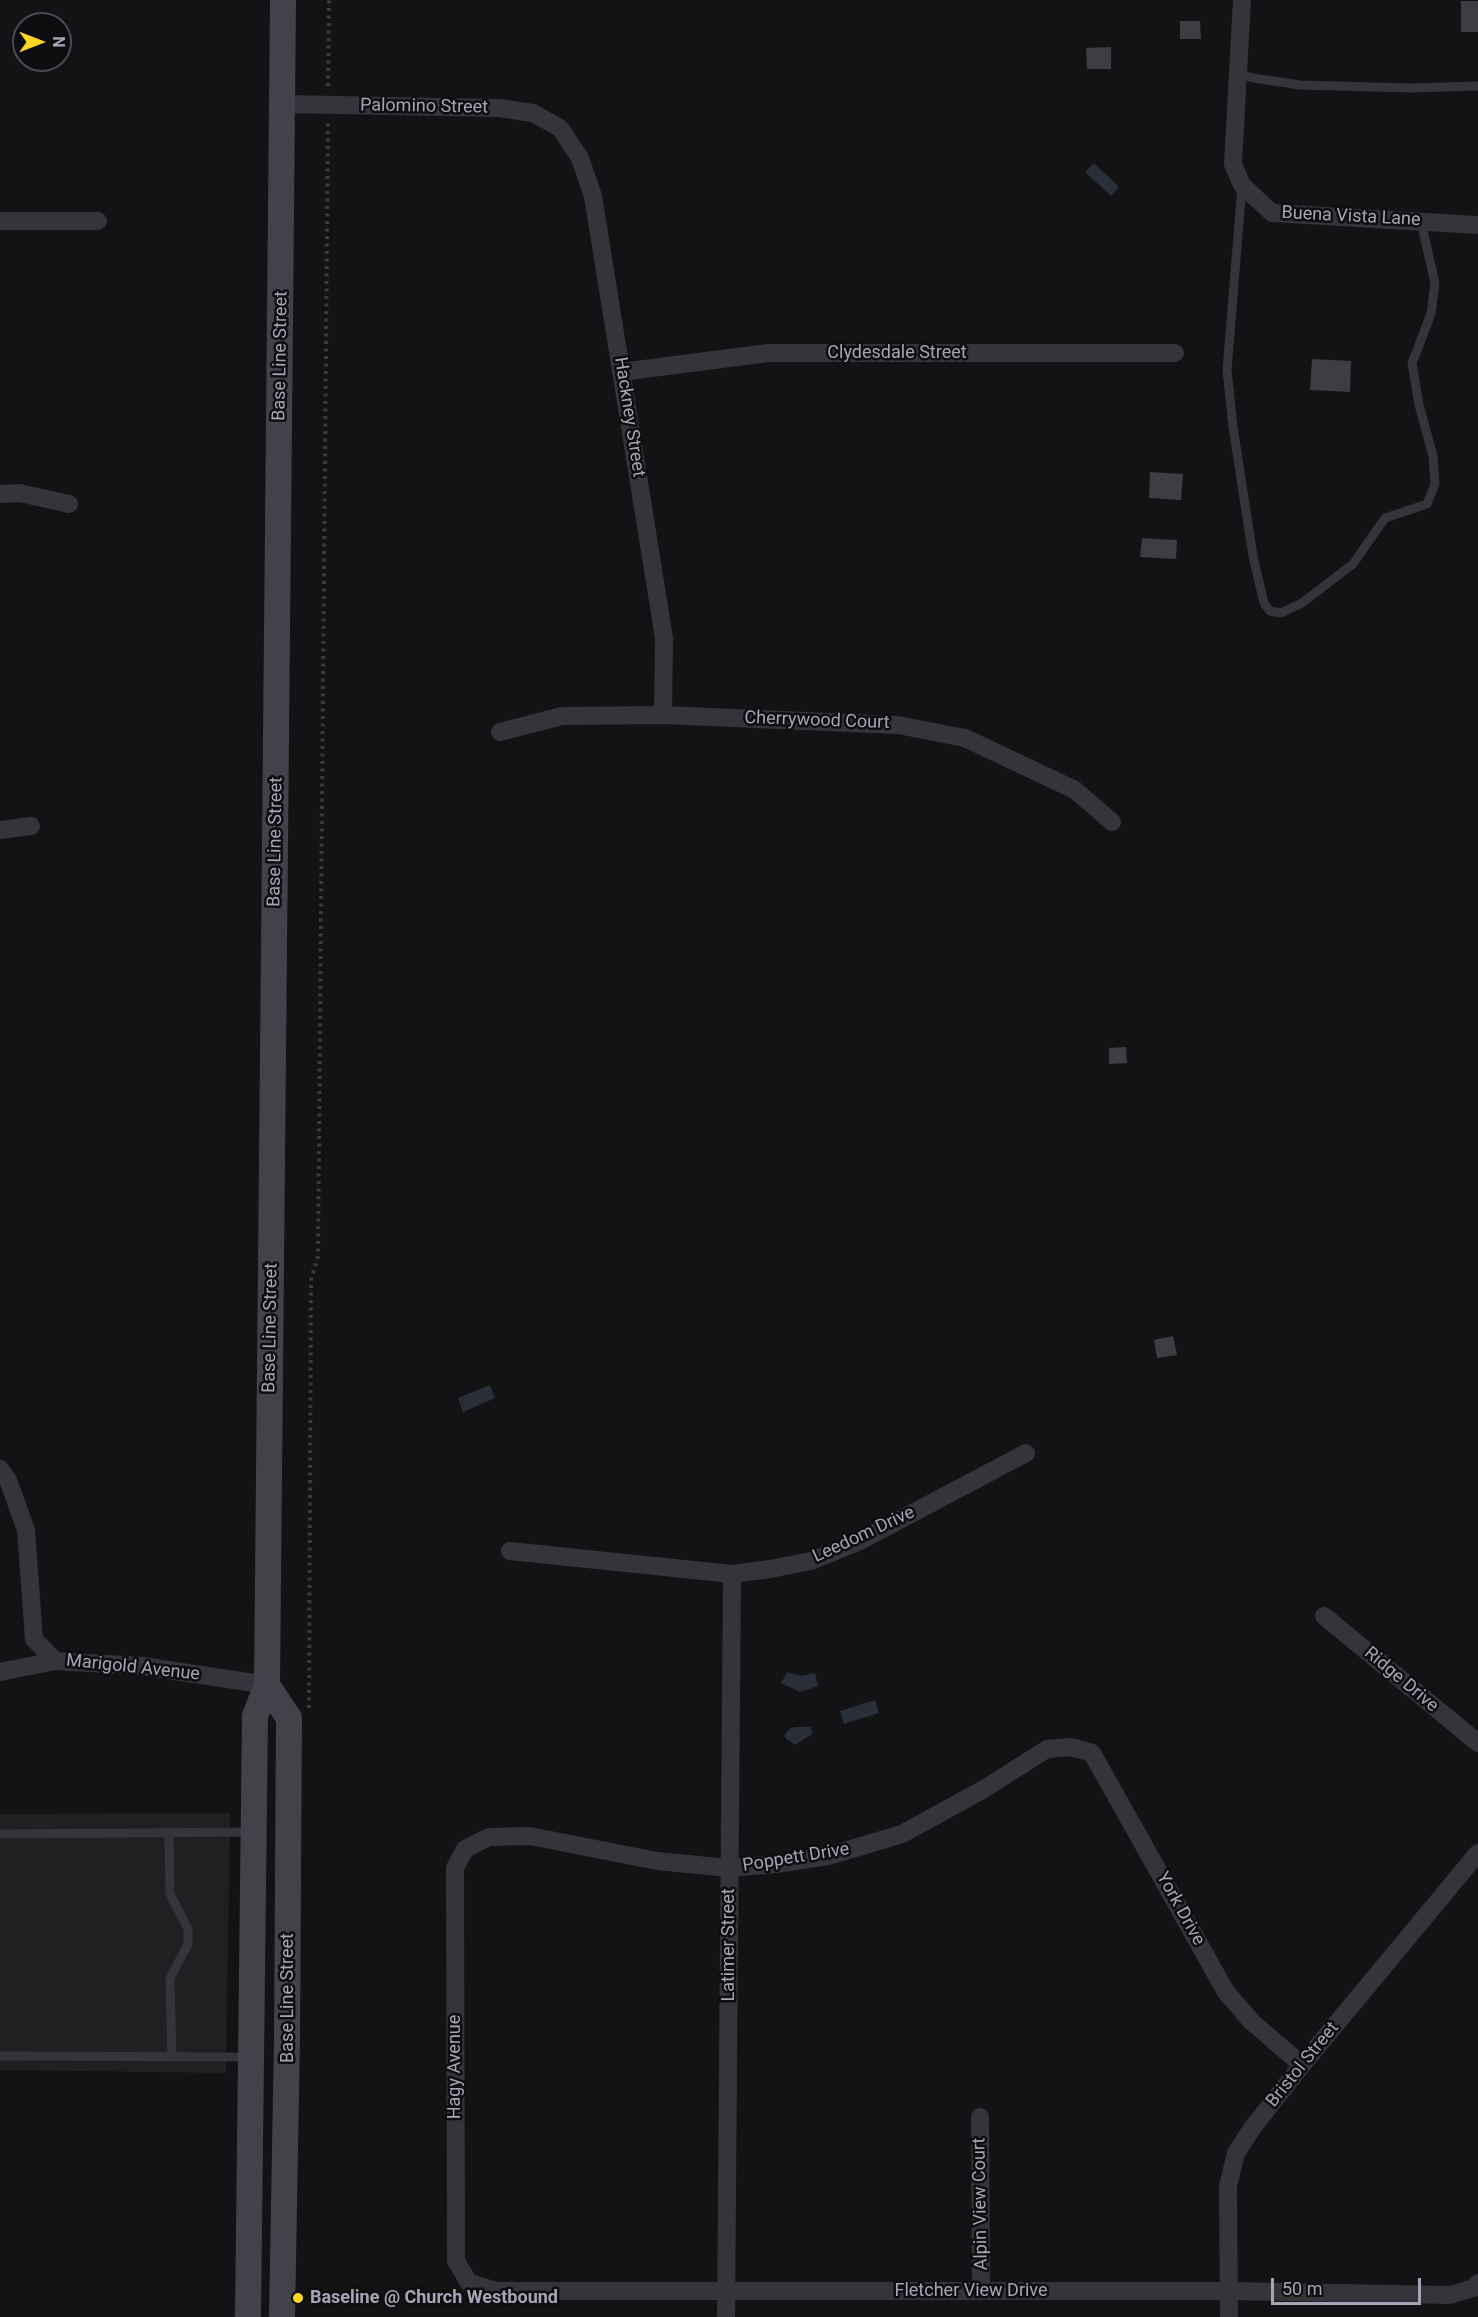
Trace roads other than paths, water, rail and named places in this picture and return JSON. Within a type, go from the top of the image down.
[{"type":"main road","name":"Base Line Street","points":[[248,2317],[255,1716],[267,1685],[283,0]]},
{"type":"main road","name":"Base Line Street","points":[[267,1685],[289,1718],[282,2317]]},
{"type":"main road","points":[[251,2057],[258,2058],[265,2064],[272,2101],[272,2162],[285,2206]]},
{"type":"street","name":"Buena Vista Lane","points":[[1242,0],[1233,164],[1242,185],[1272,213],[1478,225]]},
{"type":"street","name":"Palomino Street","points":[[283,104],[499,108],[533,113],[560,128]]},
{"type":"street","name":"Hackney Street","points":[[560,128],[580,158],[593,196],[664,638],[663,715]]},
{"type":"street","points":[[0,221],[98,221]]},
{"type":"street","name":"Clydesdale Street","points":[[621,372],[768,353],[1175,353]]},
{"type":"street","points":[[0,494],[20,494],[69,504]]},
{"type":"street","name":"Cherrywood Court","points":[[500,732],[562,716],[663,715],[898,725],[965,738],[1075,790],[1112,822]]},
{"type":"street","points":[[0,830],[31,826]]},
{"type":"street","name":"Leedom Drive","points":[[510,1551],[732,1574],[770,1569],[811,1561],[858,1542],[1026,1453]]},
{"type":"street","points":[[0,1469],[8,1480],[26,1530],[34,1639],[55,1661]]},
{"type":"street","name":"Latimer Street","points":[[726,2317],[732,1574]]},
{"type":"street","name":"Ridge Drive","points":[[1324,1616],[1478,1743]]},
{"type":"street","name":"Marigold Avenue","points":[[0,1672],[55,1661],[142,1666],[267,1685]]},
{"type":"street","name":"Poppett Drive","points":[[465,1849],[489,1837],[530,1836],[657,1861],[729,1868],[828,1856],[902,1834],[984,1789],[1047,1749],[1071,1747]]},
{"type":"street","name":"York Drive","points":[[1071,1747],[1092,1753],[1226,1992],[1252,2022],[1302,2065]]},
{"type":"street","name":"Hagy Avenue","points":[[465,1849],[455,1868],[456,2261],[469,2283]]},
{"type":"street","name":"Bristol Street","points":[[1229,2317],[1228,2186],[1236,2153],[1253,2127],[1302,2065],[1478,1853]]},
{"type":"street","name":"Alpin View Court","points":[[980,2117],[981,2291]]},
{"type":"street","name":"Fletcher View Drive","points":[[469,2283],[496,2291],[1229,2291],[1450,2295],[1475,2285]]},
{"type":"lane","points":[[1237,73],[1300,86],[1410,88],[1478,86]]},
{"type":"lane","points":[[1242,185],[1227,370],[1233,427],[1253,556],[1264,603],[1270,611],[1281,612],[1302,603],[1353,564],[1385,518],[1427,504],[1435,484],[1433,456],[1419,405],[1413,363],[1431,314],[1435,283],[1421,222]]},
{"type":"lane","points":[[0,1834],[254,1832]]},
{"type":"lane","points":[[169,1833],[170,1894],[188,1929],[188,1944],[170,1978],[172,2057]]},
{"type":"lane","points":[[0,2056],[251,2057]]},
{"type":"place","name":"Baseline @ Church Westbound","points":[[298,2298]]}]
